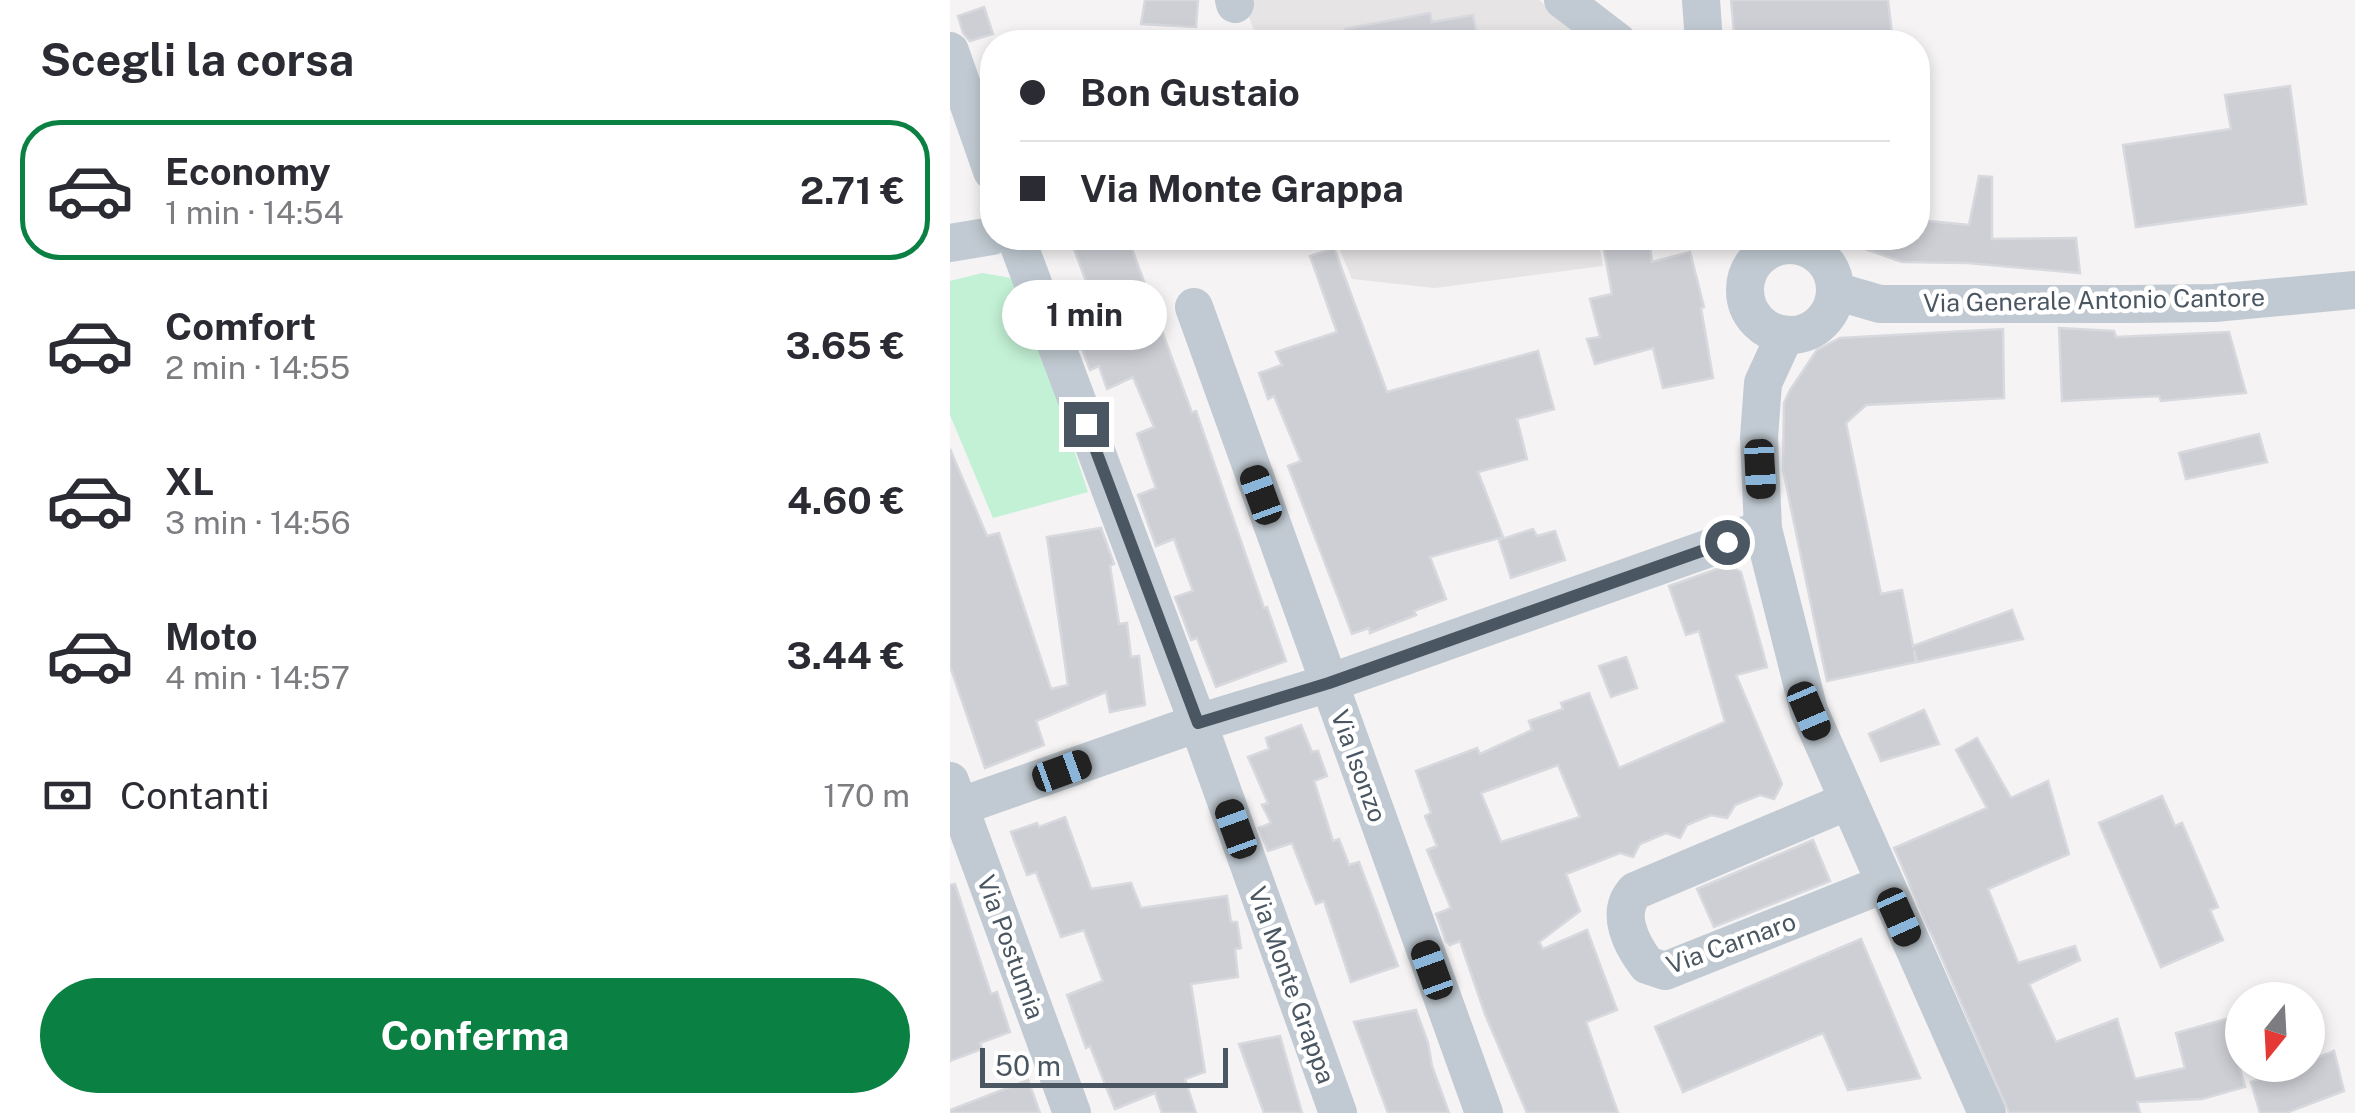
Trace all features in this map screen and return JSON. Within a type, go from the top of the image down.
[{"type":"street","points":[[1562,0],[1602,30]]},
{"type":"street","points":[[1701,0],[1703,30]]},
{"type":"street","points":[[950,51],[980,137]]},
{"type":"street","points":[[950,243],[980,238]]},
{"type":"street","name":"Via Monte Grappa","points":[[1021,250],[1198,723],[1338,1113]]},
{"type":"street","points":[[1752,250],[1744,289],[1747,306],[1769,330],[1785,335],[1804,333],[1820,324],[1831,309],[1836,291],[1832,272],[1810,250]]},
{"type":"street","name":"Via Generale Antonio Cantore","points":[[1836,291],[1880,304],[2132,304],[2214,302],[2355,290]]},
{"type":"street","name":"Via Isonzo","points":[[1194,307],[1484,1113]]},
{"type":"street","points":[[1785,335],[1763,382],[1758,438],[1763,529],[1809,711],[1986,1113]]},
{"type":"street","points":[[953,800],[1329,683],[1763,529]]},
{"type":"street","name":"Via Postumia","points":[[953,800],[1072,1113]]},
{"type":"street","name":"Via Carnaro","points":[[1848,801],[1635,891],[1626,905],[1624,920],[1642,958],[1656,970],[1665,971],[1884,884]]},
{"type":"shaded area","points":[[1246,0],[1539,0],[1576,30],[1254,30],[1245,8]]},
{"type":"shaded area","points":[[1340,250],[1600,250],[1603,266],[1435,288],[1352,279]]},
{"type":"green space","points":[[982,273],[1012,278],[1023,297],[1088,492],[993,518],[950,415],[950,281]]},
{"type":"building","points":[[1145,0],[1198,0],[1196,27],[1141,24]]},
{"type":"building","points":[[1731,0],[1888,0],[1892,30],[1734,30]]},
{"type":"building","points":[[984,7],[992,30],[980,30],[980,38],[970,41],[958,16]]},
{"type":"building","points":[[1430,13],[1432,22],[1473,15],[1476,30],[1345,30]]},
{"type":"building","points":[[2290,86],[2306,204],[2136,227],[2123,145],[2231,129],[2225,95]]},
{"type":"building","points":[[1979,176],[1992,177],[1992,239],[2076,238],[2080,273],[1968,263],[1902,262],[1868,250],[1930,250],[1930,221],[1969,225]]},
{"type":"building","points":[[1074,250],[1132,250],[1192,413],[1196,411],[1286,661],[1216,687],[1197,638],[1191,640],[1175,597],[1193,591],[1174,539],[1156,546],[1138,495],[1156,488],[1137,434],[1154,427],[1133,377],[1107,389],[1099,366],[1090,370],[1069,314],[1095,305]]},
{"type":"building","points":[[1335,250],[1387,392],[1538,351],[1554,409],[1517,419],[1527,459],[1478,472],[1503,537],[1430,557],[1446,599],[1370,633],[1369,628],[1352,634],[1288,466],[1301,461],[1274,396],[1268,399],[1259,373],[1282,365],[1276,352],[1337,332],[1310,256]]},
{"type":"building","points":[[1604,250],[1650,250],[1652,262],[1690,252],[1704,307],[1701,308],[1713,378],[1663,388],[1653,348],[1595,364],[1587,339],[1600,337],[1590,299],[1612,294]]},
{"type":"building","points":[[2059,328],[2114,331],[2116,337],[2229,332],[2246,393],[2161,401],[2159,396],[2062,401]]},
{"type":"building","points":[[2003,329],[2004,398],[1866,405],[1846,423],[1881,594],[1902,590],[1913,646],[2012,610],[2023,639],[1917,662],[1914,650],[1916,662],[1827,681],[1783,470],[1784,403],[1790,390],[1817,350],[1840,338]]},
{"type":"building","points":[[2259,434],[2267,462],[2186,479],[2179,453]]},
{"type":"building","points":[[950,449],[987,536],[999,533],[1051,689],[1068,685],[1047,537],[1101,528],[1114,564],[1110,566],[1119,624],[1127,623],[1131,657],[1139,656],[1145,705],[1110,712],[1106,692],[1036,721],[1044,745],[985,768],[950,666]]},
{"type":"building","points":[[1533,529],[1537,536],[1555,531],[1565,560],[1511,578],[1499,540]]},
{"type":"building","points":[[1728,565],[1741,572],[1767,667],[1736,675],[1782,784],[1774,799],[1760,795],[1735,805],[1727,818],[1711,815],[1687,825],[1680,838],[1666,833],[1640,844],[1633,857],[1620,853],[1566,874],[1580,911],[1539,942],[1543,949],[1587,930],[1617,1010],[1586,1022],[1618,1113],[1527,1113],[1485,1014],[1460,941],[1450,945],[1446,941],[1436,914],[1451,908],[1427,850],[1437,846],[1425,816],[1431,813],[1416,771],[1477,748],[1480,754],[1532,730],[1529,721],[1563,709],[1561,703],[1589,693],[1619,768],[1725,722],[1699,631],[1686,635],[1669,586]],"holes":[[[1558,765],[1580,817],[1501,842],[1481,793]]]},
{"type":"building","points":[[1626,657],[1637,688],[1611,697],[1599,666]]},
{"type":"building","points":[[1924,710],[1939,744],[1881,761],[1869,734]]},
{"type":"building","points":[[1301,725],[1312,752],[1318,751],[1327,776],[1314,781],[1333,841],[1339,839],[1349,865],[1359,862],[1398,966],[1351,982],[1324,901],[1316,904],[1292,843],[1268,851],[1259,828],[1271,823],[1262,805],[1268,803],[1248,757],[1269,749],[1266,738]]},
{"type":"building","points":[[1977,738],[2011,798],[2048,781],[2069,854],[1988,889],[2018,963],[2075,946],[2080,960],[2029,984],[2056,1042],[2117,1019],[2135,1079],[2185,1068],[2176,1033],[2225,1019],[2225,1082],[2244,1082],[2245,1087],[2202,1099],[2137,1102],[2140,1113],[2009,1113],[1894,848],[1987,808],[1956,750]]},
{"type":"building","points":[[2162,796],[2175,826],[2182,823],[2218,907],[2210,910],[2223,940],[2161,967],[2099,823]]},
{"type":"building","points":[[1065,817],[1091,889],[1131,883],[1141,908],[1227,896],[1241,948],[1235,949],[1238,977],[1191,984],[1205,1072],[1185,1079],[1196,1113],[1162,1113],[1155,1093],[1115,1109],[1090,1046],[1086,1048],[1067,995],[1103,981],[1084,930],[1061,937],[1036,872],[1027,875],[1011,832]]},
{"type":"building","points":[[1813,840],[1830,881],[1714,927],[1697,889]]},
{"type":"building","points":[[955,884],[991,994],[997,992],[1010,1032],[980,1043],[982,1049],[950,1061],[950,885]]},
{"type":"building","points":[[1861,939],[1920,1078],[1848,1090],[1823,1033],[1683,1092],[1655,1027]]},
{"type":"building","points":[[1416,1010],[1449,1113],[1388,1113],[1354,1022]]},
{"type":"building","points":[[1280,1036],[1302,1113],[1264,1113],[1239,1044]]},
{"type":"building","points":[[2334,1051],[2344,1091],[2286,1113],[2260,1113],[2251,1082],[2325,1082],[2325,1054]]},
{"type":"building","points":[[1028,1080],[1040,1113],[950,1113],[950,1110]]},
{"type":"route","points":[[1086,424],[1198,723],[1329,683],[1727,542]]}]
